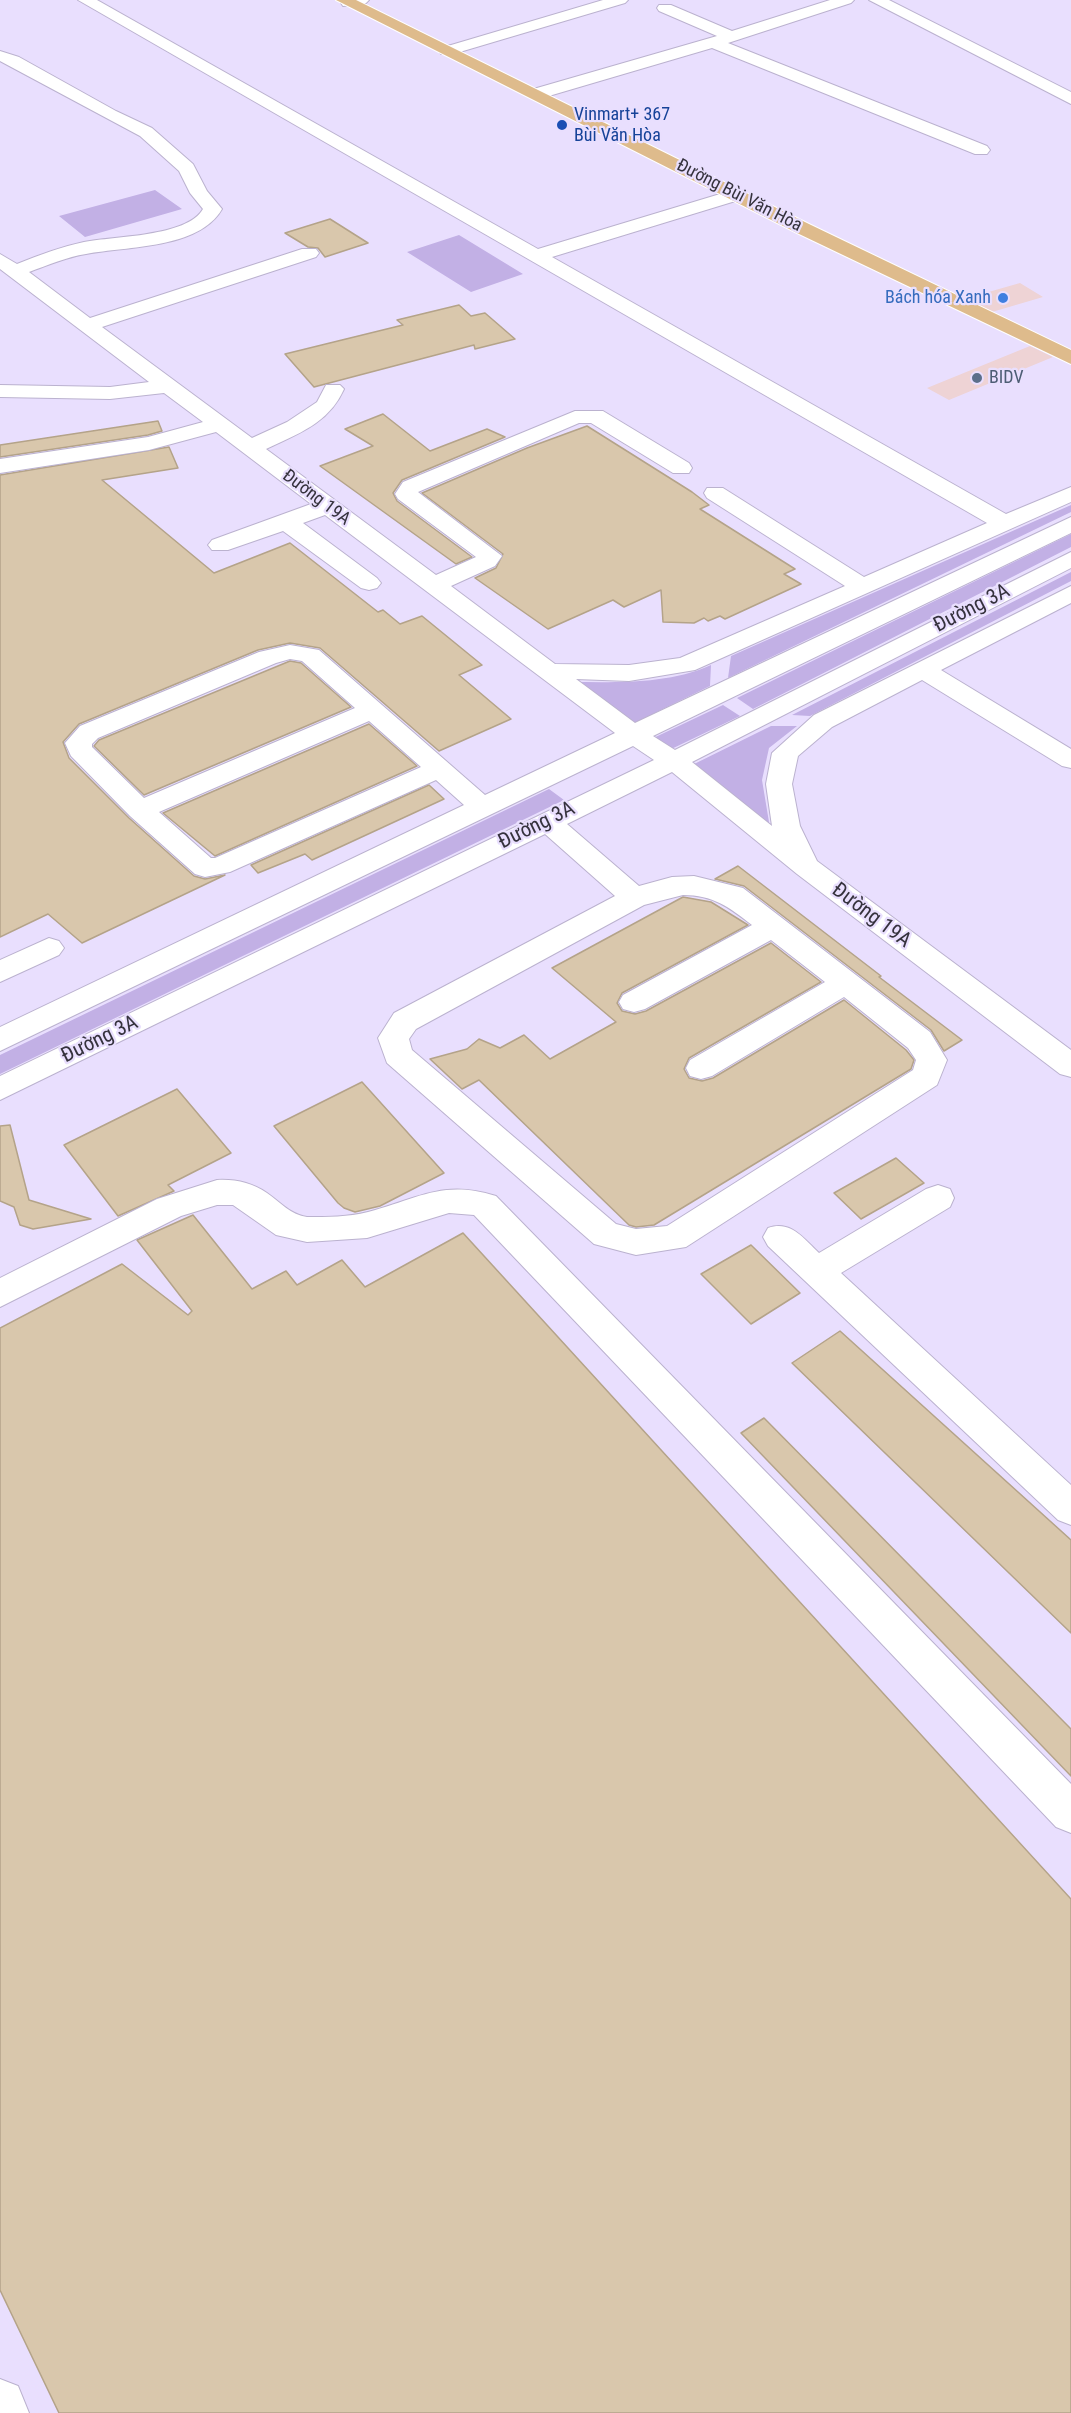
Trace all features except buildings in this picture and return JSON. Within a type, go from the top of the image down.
[{"type":"main road","name":"Đường Bùi Văn Hòa","points":[[351,1],[736,195],[1071,358]]},
{"type":"street","points":[[86,0],[1006,524]]},
{"type":"street","points":[[447,51],[620,0]]},
{"type":"street","points":[[536,94],[846,0]]},
{"type":"street","points":[[877,0],[999,60],[1071,99]]},
{"type":"street","points":[[665,8],[729,35]]},
{"type":"street","points":[[711,42],[981,150]]},
{"type":"street","points":[[0,56],[13,60],[110,115],[139,127],[165,146],[187,168],[199,193],[213,209],[209,219],[190,229],[145,239],[85,248],[7,266]]},
{"type":"street","points":[[536,256],[736,195]]},
{"type":"street","points":[[88,325],[309,253]]},
{"type":"street","name":"Đường 19A","points":[[7,266],[634,735],[674,761],[807,867],[1071,1066]]},
{"type":"street","points":[[0,391],[110,393],[167,386]]},
{"type":"street","points":[[249,448],[295,427],[326,405],[333,389]]},
{"type":"street","points":[[433,585],[487,561],[490,556],[406,494],[411,487],[575,417],[586,415],[595,416],[681,468]]},
{"type":"street","points":[[0,466],[149,443],[218,425]]},
{"type":"street","points":[[715,493],[862,586]]},
{"type":"street","points":[[549,671],[629,673],[686,664],[1071,494]]},
{"type":"street","points":[[220,545],[327,506]]},
{"type":"street","points":[[286,522],[369,583]]},
{"type":"street","name":"Đường 3A","points":[[0,1040],[1071,524]]},
{"type":"street","name":"Đường 3A","points":[[0,1089],[546,821],[758,720],[1071,559]]},
{"type":"street","name":"Đường 3A","points":[[807,867],[786,826],[779,784],[784,753],[824,721],[1071,593]]},
{"type":"street","points":[[724,648],[718,671],[720,694],[758,720],[824,721]]},
{"type":"street","points":[[439,769],[220,866],[205,867],[140,810],[80,750],[78,743],[82,736],[268,657],[290,652],[310,655],[372,710],[439,769],[483,808]]},
{"type":"street","points":[[922,669],[1071,760]]},
{"type":"street","points":[[140,810],[372,710]]},
{"type":"street","points":[[546,821],[634,898]]},
{"type":"street","points":[[675,884],[708,886],[733,895],[919,1040],[932,1060],[926,1077],[674,1238],[636,1242],[606,1235],[398,1055],[393,1038],[405,1021],[634,898],[675,884]]},
{"type":"street","points":[[634,1002],[773,926]]},
{"type":"street","points":[[0,972],[49,948]]},
{"type":"street","points":[[701,1068],[847,982]]},
{"type":"street","points":[[0,1293],[177,1205],[208,1195],[233,1192],[262,1205],[292,1228],[347,1228],[374,1223],[439,1200],[466,1199],[484,1205],[1071,1812]]},
{"type":"street","points":[[816,1271],[938,1198]]},
{"type":"street","points":[[780,1237],[1071,1509]]},
{"type":"street","points":[[0,2404],[4,2413]]},
{"type":"shaded area","points":[[155,190],[182,209],[85,237],[59,216]]},
{"type":"shaded area","points":[[459,235],[523,274],[471,292],[407,252]]},
{"type":"shaded area","name":"Bách hóa Xanh","points":[[1020,283],[1043,297],[992,312],[964,299]]},
{"type":"shaded area","name":"BIDV","points":[[1030,346],[1053,357],[949,400],[927,388]]},
{"type":"shaded area","points":[[1071,505],[1071,512],[728,678],[731,656]]},
{"type":"shaded area","points":[[1071,534],[1071,547],[753,709],[737,698]]},
{"type":"shaded area","points":[[1071,572],[1071,581],[810,716],[792,715]]},
{"type":"shaded area","points":[[711,665],[710,686],[626,727],[569,682],[659,679]]},
{"type":"shaded area","points":[[723,705],[740,716],[661,754],[645,742]]},
{"type":"shaded area","points":[[771,726],[797,726],[769,748],[762,780],[770,828],[684,769]]},
{"type":"shaded area","points":[[549,789],[564,800],[0,1074],[0,1055]]},
{"type":"place","name":"Vinmart+ 367 Bùi Văn Hòa","points":[[562,125]]},
{"type":"place","name":"Bách hóa Xanh","points":[[1003,298]]},
{"type":"place","name":"BIDV","points":[[977,378]]}]
